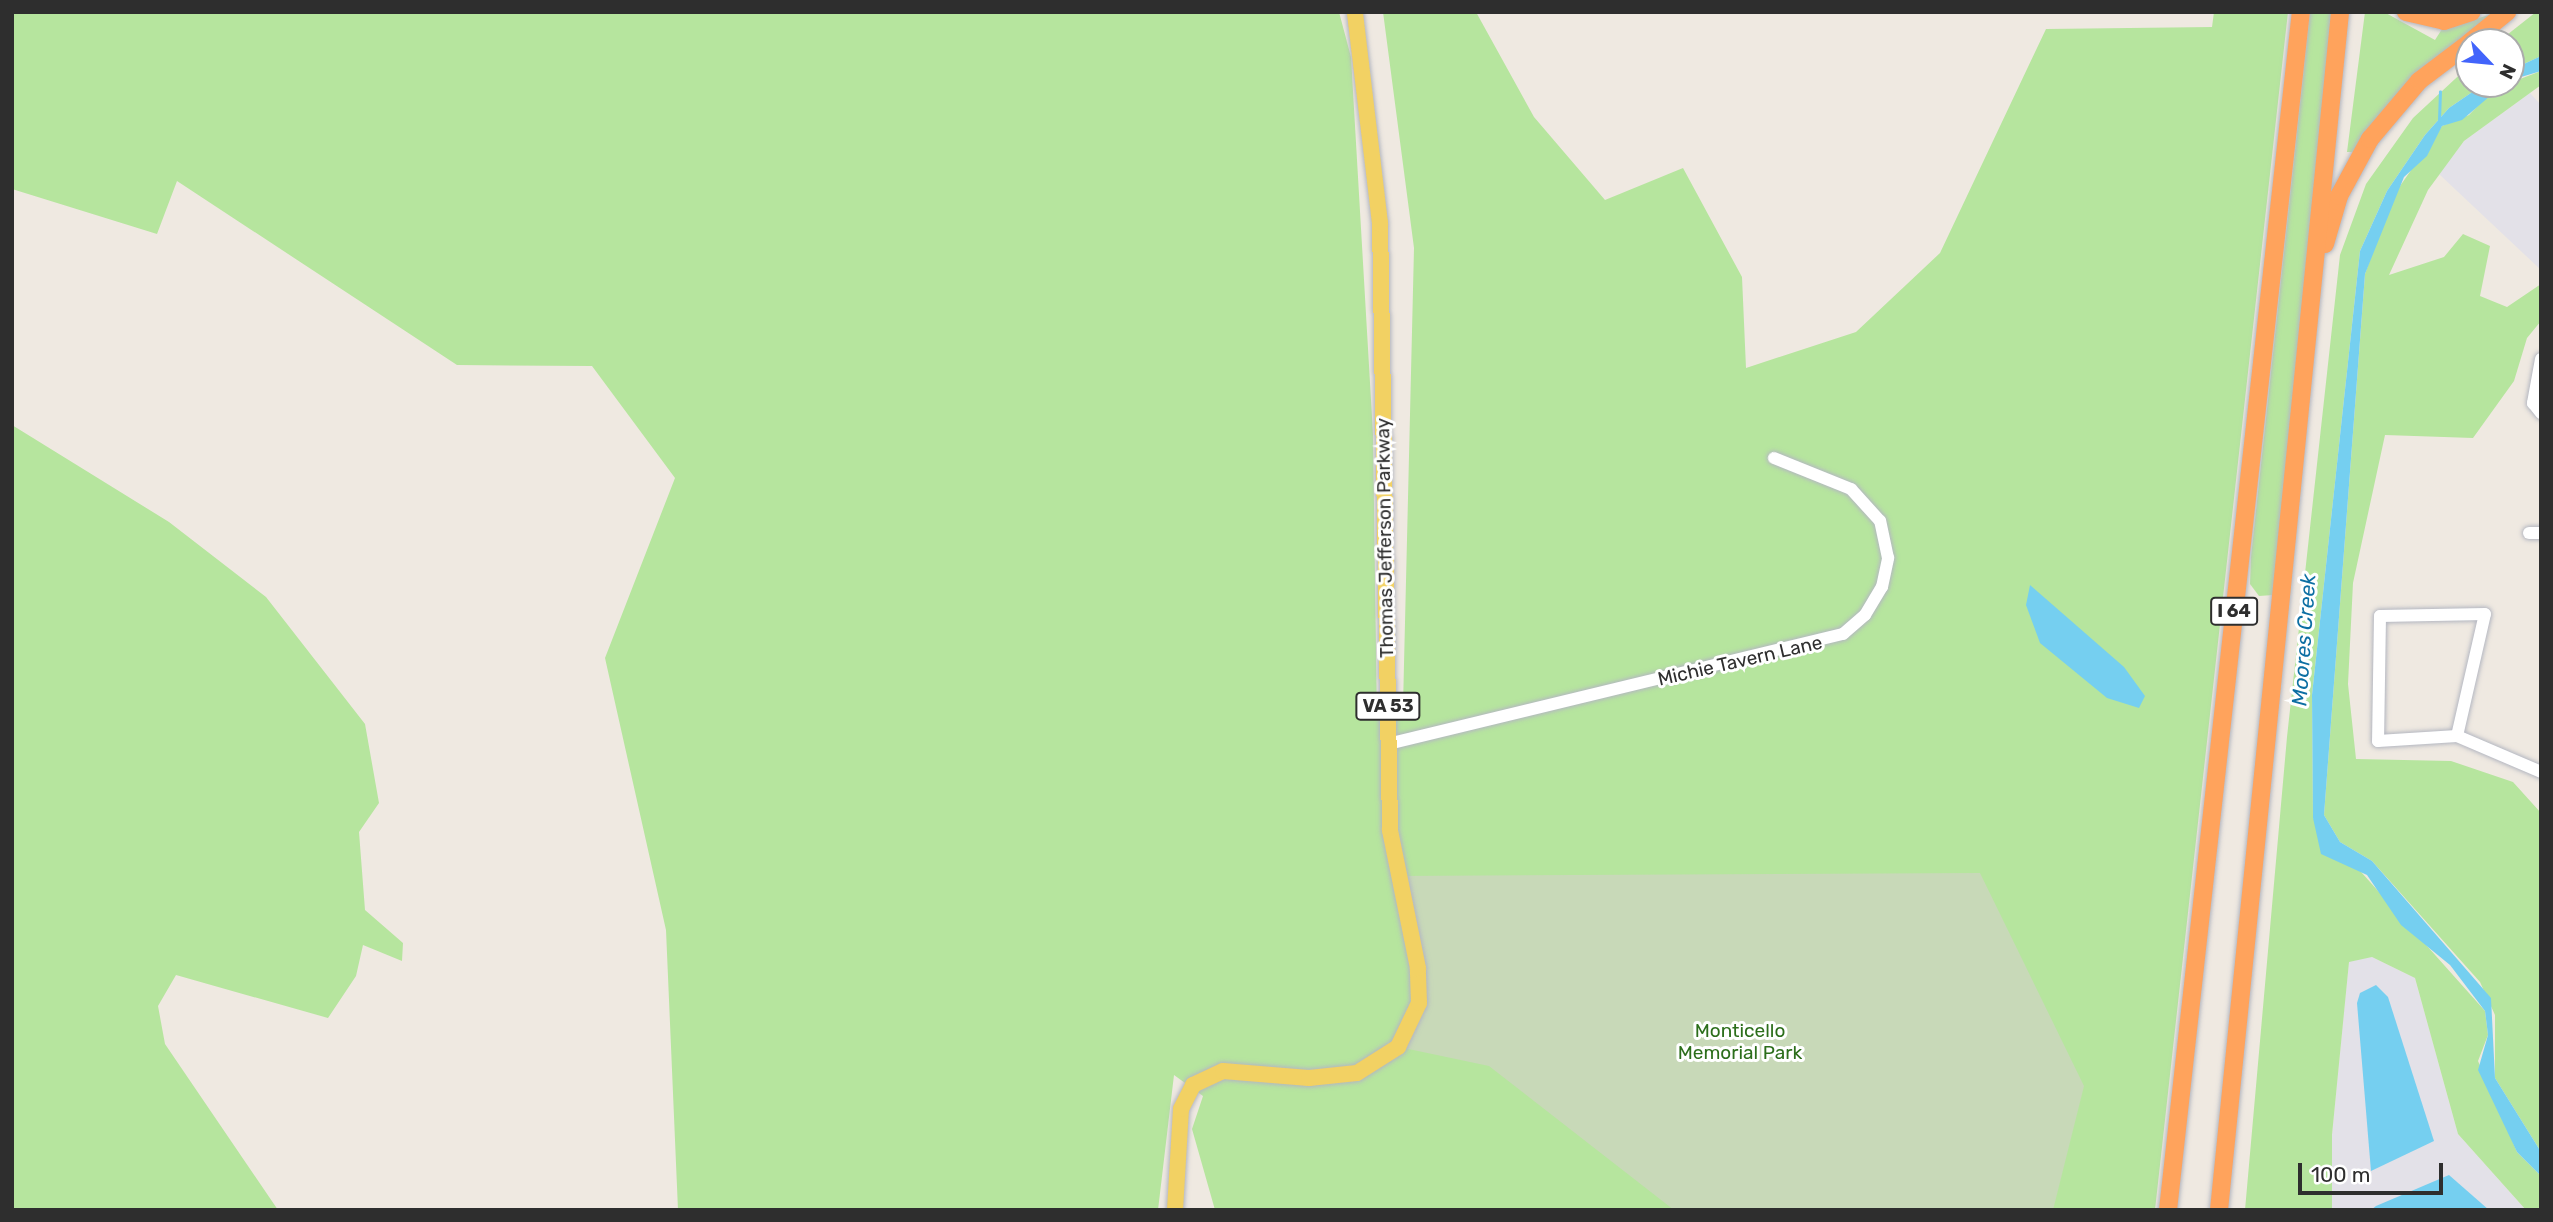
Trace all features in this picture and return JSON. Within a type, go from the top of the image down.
[{"type":"highway","name":"I 64","points":[[2168,1210],[2301,12]]},
{"type":"highway","name":"I 64","points":[[2219,1210],[2340,12]]},
{"type":"highway","points":[[2406,12],[2444,20],[2472,12]]},
{"type":"highway","points":[[2487,28],[2507,12]]},
{"type":"highway","points":[[2299,403],[2327,231],[2346,183],[2396,107],[2455,54]]},
{"type":"main road","name":"Thomas Jefferson Parkway","points":[[1175,1210],[1182,1105],[1200,1078],[1238,1070],[1309,1078],[1357,1073],[1392,1054],[1411,1027],[1418,968],[1392,853],[1380,223],[1355,12]]},
{"type":"street","points":[[2541,359],[2534,397],[2541,413]]},
{"type":"street","name":"Michie Tavern Lane","points":[[1388,744],[1830,641],[1849,630],[1882,587],[1888,558],[1880,521],[1852,489],[1774,458]]},
{"type":"street","points":[[2457,736],[2485,614],[2381,616],[2378,741],[2457,736],[2541,772]]},
{"type":"shaded area","points":[[2530,93],[2541,105],[2541,270],[2439,174],[2464,141]]},
{"type":"shaded area","points":[[2372,957],[2415,978],[2458,1134],[2526,1210],[2332,1210],[2332,1135],[2349,961]]},
{"type":"green space","points":[[12,12],[1339,12],[1351,57],[1373,434],[1377,720],[1403,706],[1414,248],[1383,12],[1476,12],[1534,117],[1605,200],[1683,168],[1742,277],[1746,368],[1856,332],[1940,253],[2046,29],[2212,27],[2214,12],[2288,12],[2155,1210],[1215,1210],[1192,1129],[1203,1096],[1174,1075],[1158,1210],[678,1210],[666,930],[605,658],[675,478],[592,366],[457,365],[177,181],[157,234],[12,189]]},
{"type":"green space","points":[[2310,12],[2335,12],[2273,595],[2259,596],[2250,584],[2251,557]]},
{"type":"green space","points":[[2365,12],[2384,12],[2435,40],[2442,29],[2499,12],[2483,28],[2455,28],[2455,56],[2358,152],[2347,152]]},
{"type":"green space","points":[[2536,12],[2541,12],[2541,56],[2525,63],[2525,28],[2516,28]]},
{"type":"green space","points":[[2541,71],[2541,85],[2525,97],[2525,77]]},
{"type":"green space","points":[[2455,79],[2455,98],[2464,98],[2449,108],[2425,135],[2387,191],[2360,251],[2312,695],[2313,818],[2485,1011],[2488,1035],[2478,1061],[2517,1152],[2541,1176],[2541,1210],[2526,1210],[2458,1134],[2415,978],[2372,957],[2349,962],[2332,1135],[2332,1210],[2245,1210],[2287,737],[2340,255],[2366,184],[2413,118]]},
{"type":"green space","points":[[2485,98],[2523,98],[2464,141],[2428,190],[2389,275],[2444,257],[2463,234],[2490,246],[2480,296],[2507,307],[2541,284],[2541,321],[2527,338],[2514,381],[2473,438],[2385,435],[2353,583],[2348,684],[2356,759],[2451,761],[2513,782],[2541,813],[2541,1152],[2495,1078],[2495,1015],[2480,982],[2372,861],[2340,842],[2324,815],[2365,274],[2393,196],[2442,126],[2469,115]]},
{"type":"green space","points":[[12,425],[169,522],[266,597],[365,724],[379,803],[359,832],[365,910],[403,943],[402,961],[363,945],[356,976],[328,1018],[176,975],[158,1006],[165,1044],[278,1210],[12,1210]]},
{"type":"green space","name":"Monticello Memorial Park","points":[[1980,873],[2084,1086],[2053,1210],[1674,1210],[1489,1066],[1399,1047],[1419,1005],[1396,876]]},
{"type":"water","points":[[2541,56],[2541,71],[2525,76],[2525,63]]},
{"type":"water","points":[[2464,98],[2488,98],[2462,120],[2442,126],[2427,156],[2404,177],[2365,274],[2324,815],[2340,842],[2372,861],[2491,998],[2495,1078],[2541,1152],[2541,1176],[2517,1152],[2478,1070],[2488,1035],[2485,1011],[2450,965],[2401,925],[2367,875],[2321,854],[2313,818],[2312,695],[2360,251],[2387,191],[2425,135],[2449,108]]},
{"type":"water","points":[[2030,585],[2124,667],[2145,696],[2139,708],[2107,698],[2040,643],[2026,605]]},
{"type":"water","points":[[2376,985],[2388,997],[2434,1141],[2371,1171],[2357,1003],[2360,993]]},
{"type":"water","points":[[2449,1175],[2489,1210],[2371,1210],[2376,1206]]},
{"type":"waterway","points":[[2439,120],[2440,92]]},
{"type":"water label","name":"Moores Creek","points":[[2304,640]]}]
